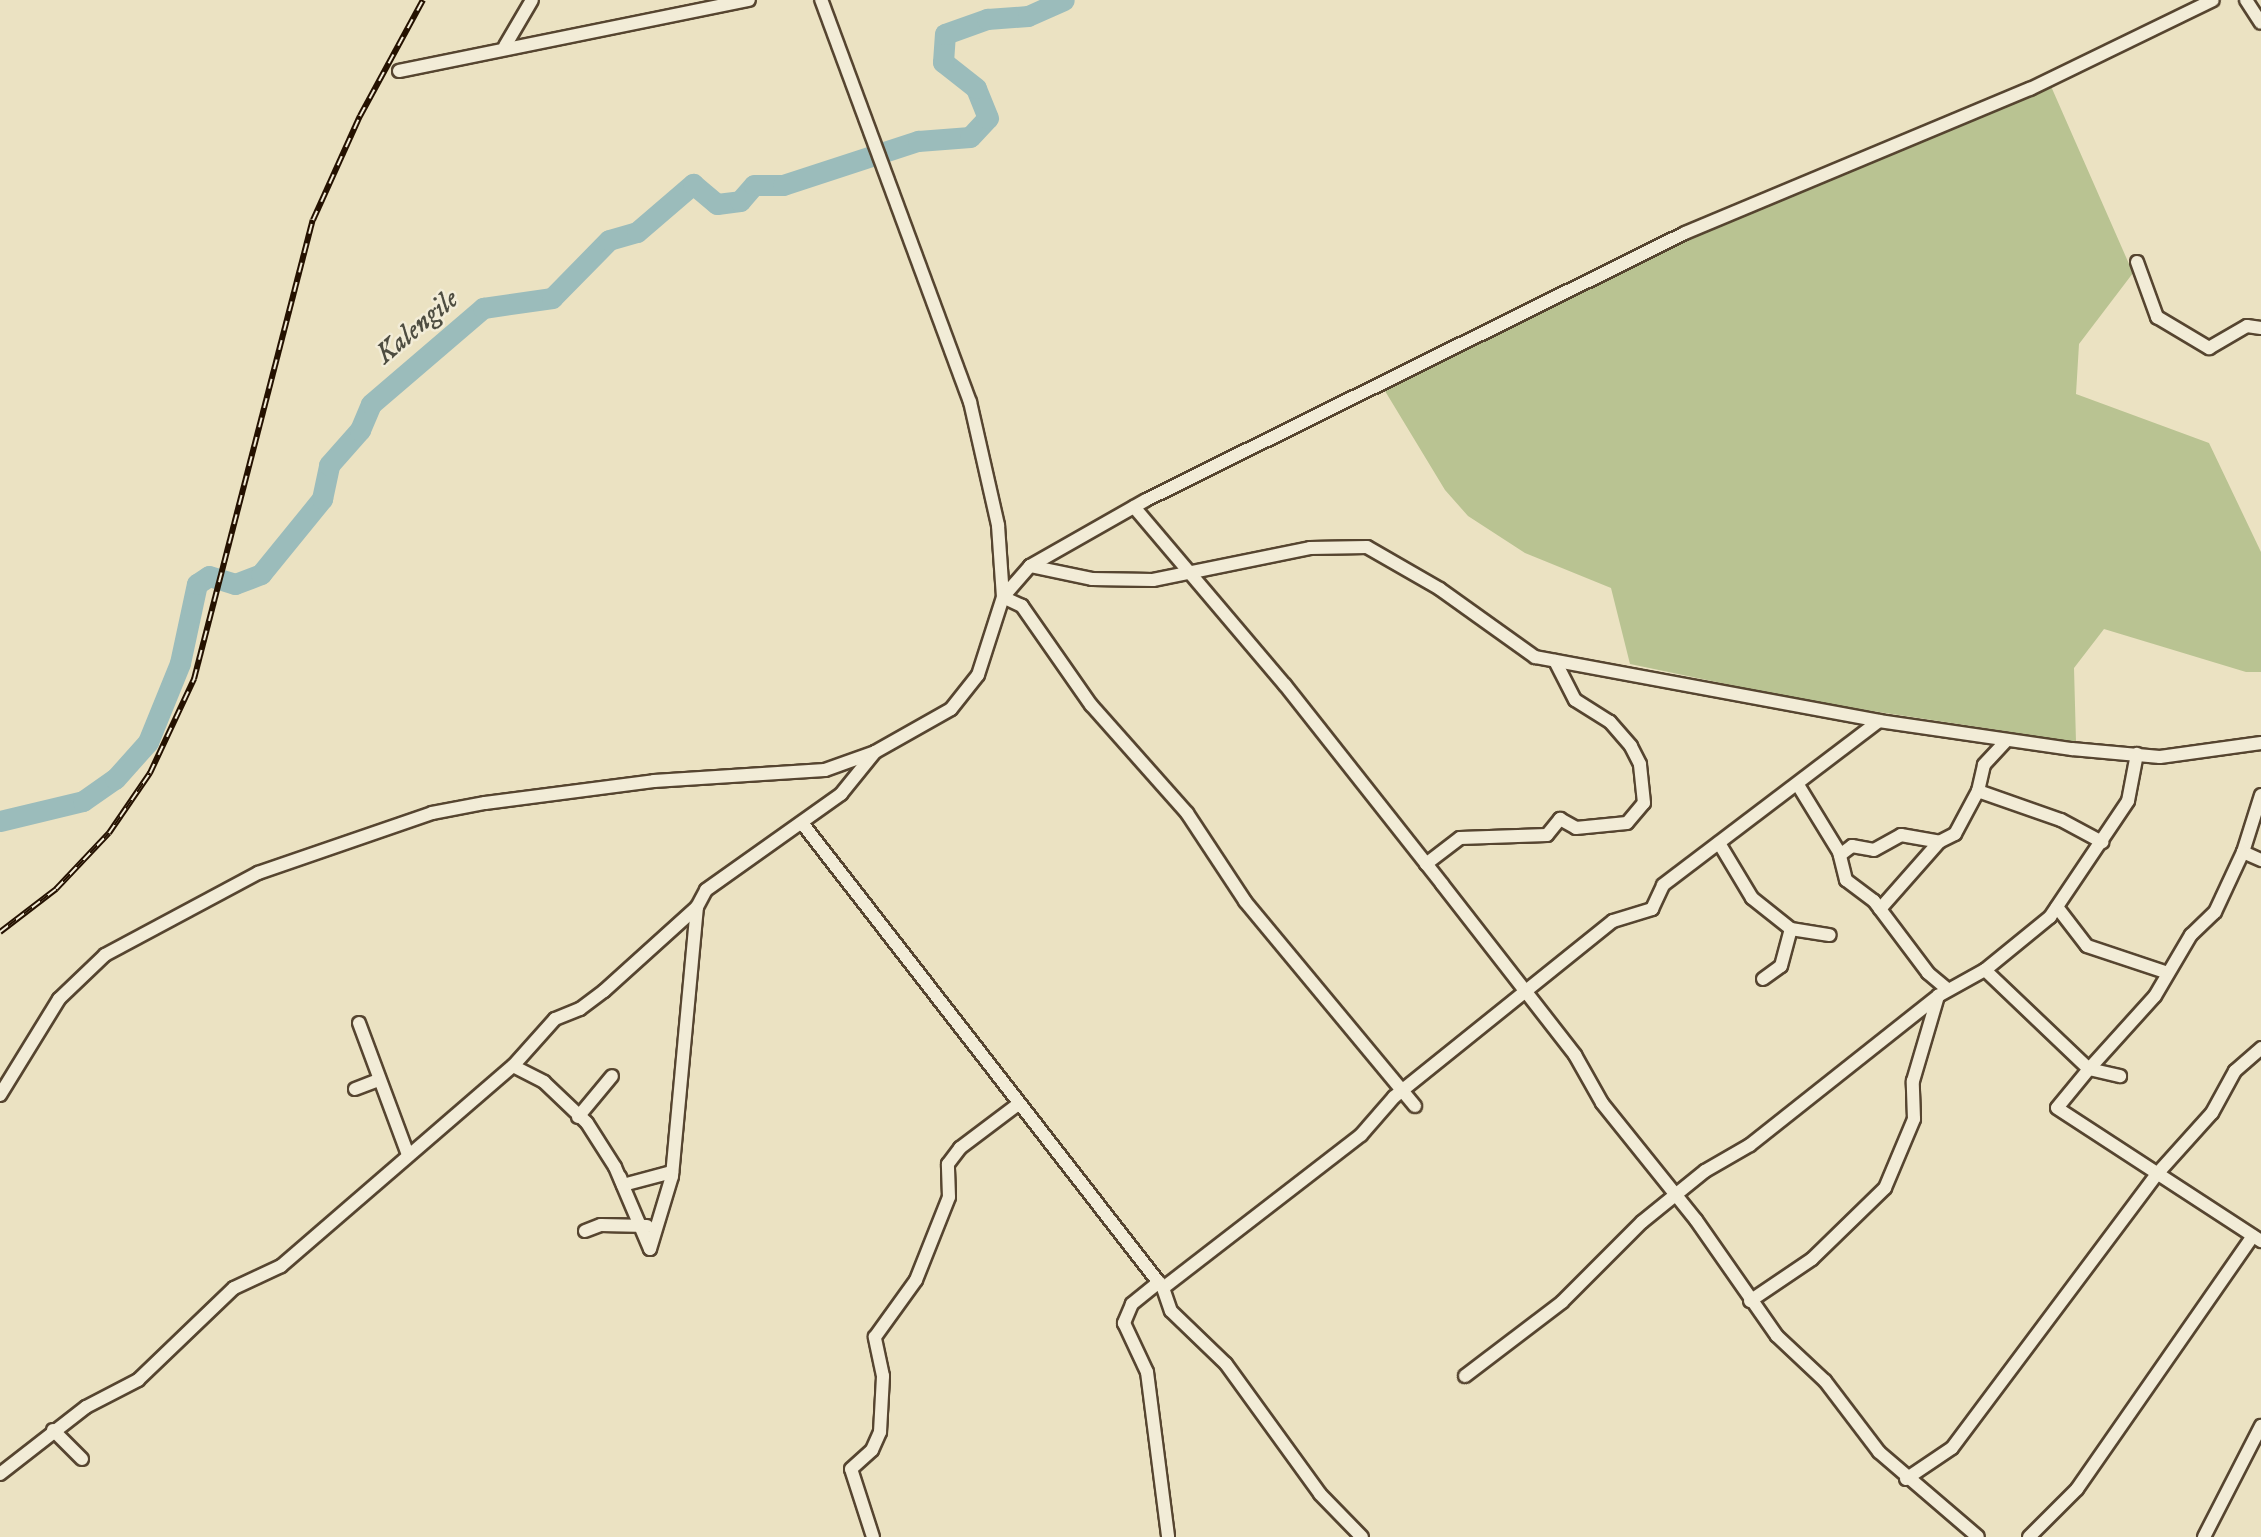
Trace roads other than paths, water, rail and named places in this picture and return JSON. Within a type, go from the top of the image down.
[{"type":"street","points":[[505,46],[532,0]]},
{"type":"street","points":[[399,71],[505,46],[555,42],[749,0]]},
{"type":"street","points":[[0,1095],[60,999],[105,955],[258,873],[455,808],[654,781],[825,770],[875,752],[951,709],[978,674],[1003,597],[998,524],[970,402],[821,0]]},
{"type":"street","points":[[1003,597],[1030,566],[1134,507],[1685,233],[2030,89],[2213,0]]},
{"type":"street","points":[[2246,0],[2261,23]]},
{"type":"street","points":[[2137,262],[2157,317],[2209,348],[2247,326],[2261,328]]},
{"type":"street","points":[[1134,507],[1426,864],[1575,1055],[1602,1103],[1678,1198],[1750,1301],[1906,1479],[1978,1537]]},
{"type":"street","points":[[1030,566],[1093,579],[1191,574],[1310,548],[1367,547],[1440,589],[1535,657],[1879,721],[2007,740],[2160,757],[2261,743]]},
{"type":"street","points":[[1003,597],[1029,615],[1091,705],[1187,813],[1245,901],[1415,1105]]},
{"type":"street","points":[[1426,864],[1460,838],[1547,835],[1560,819],[1576,828],[1627,823],[1644,803],[1640,764],[1631,746],[1611,722],[1576,701],[1555,661]]},
{"type":"street","points":[[1168,1537],[1147,1372],[1124,1322],[1132,1304],[1362,1135],[1402,1090],[1613,921],[1652,909],[1662,885],[1798,785],[1879,721]]},
{"type":"street","points":[[1880,909],[1939,842],[1955,834],[1978,791],[1984,765],[2007,740]]},
{"type":"street","points":[[0,1474],[53,1430],[138,1380],[234,1288],[281,1266],[513,1066],[555,1019],[604,991],[697,907],[706,890],[841,794],[875,752]]},
{"type":"street","points":[[1465,1376],[1562,1302],[1642,1222],[1678,1198],[1705,1171],[1750,1145],[1943,993],[1984,970],[2057,907],[2129,801],[2137,754]]},
{"type":"street","points":[[1798,785],[1839,855],[1846,880],[1880,909],[1943,993]]},
{"type":"street","points":[[1978,791],[2102,842]]},
{"type":"street","points":[[2029,1537],[2077,1489],[2257,1239],[2057,1108],[2155,996],[2191,935],[2216,912],[2243,852],[2261,795]]},
{"type":"street","points":[[802,823],[1017,1105],[1161,1285],[1171,1311],[1226,1364],[1320,1494],[1362,1537]]},
{"type":"street","points":[[1839,855],[1852,846],[1874,850],[1901,835],[1939,842]]},
{"type":"street","points":[[1719,843],[1752,898],[1791,929],[1830,935]]},
{"type":"street","points":[[2243,852],[2261,860]]},
{"type":"street","points":[[513,1066],[544,1082],[578,1117],[615,1167],[643,1226],[649,1249],[660,1224],[673,1172],[697,907]]},
{"type":"street","points":[[2057,907],[2087,946],[2168,973]]},
{"type":"street","points":[[1763,979],[1781,966],[1791,929]]},
{"type":"street","points":[[1984,970],[2089,1069],[2120,1076]]},
{"type":"street","points":[[1750,1301],[1812,1259],[1885,1188],[1914,1119],[1913,1081],[1943,993]]},
{"type":"street","points":[[359,1023],[376,1081],[401,1128],[408,1155]]},
{"type":"street","points":[[1906,1479],[1952,1448],[2157,1174],[2212,1113],[2235,1071],[2261,1048]]},
{"type":"street","points":[[578,1117],[612,1076]]},
{"type":"street","points":[[355,1089],[376,1081]]},
{"type":"street","points":[[873,1537],[851,1469],[872,1450],[880,1432],[883,1376],[874,1337],[921,1269],[948,1197],[948,1164],[960,1148],[1017,1105]]},
{"type":"street","points":[[615,1167],[623,1185],[673,1172]]},
{"type":"street","points":[[585,1231],[601,1225],[660,1224]]},
{"type":"street","points":[[2204,1537],[2261,1426]]},
{"type":"street","points":[[53,1430],[82,1459]]},
{"type":"waterway","name":"Kalengile","points":[[0,821],[83,801],[115,779],[148,742],[180,663],[197,584],[209,576],[235,584],[261,574],[322,499],[329,465],[360,430],[371,404],[483,308],[552,298],[609,240],[637,232],[693,184],[717,204],[740,201],[754,185],[783,185],[918,141],[970,137],[988,118],[976,88],[943,62],[945,34],[987,19],[1028,16],[1064,0]]},
{"type":"railway","points":[[0,932],[56,889],[109,833],[150,773],[194,679],[313,220],[360,116],[423,0]]}]
